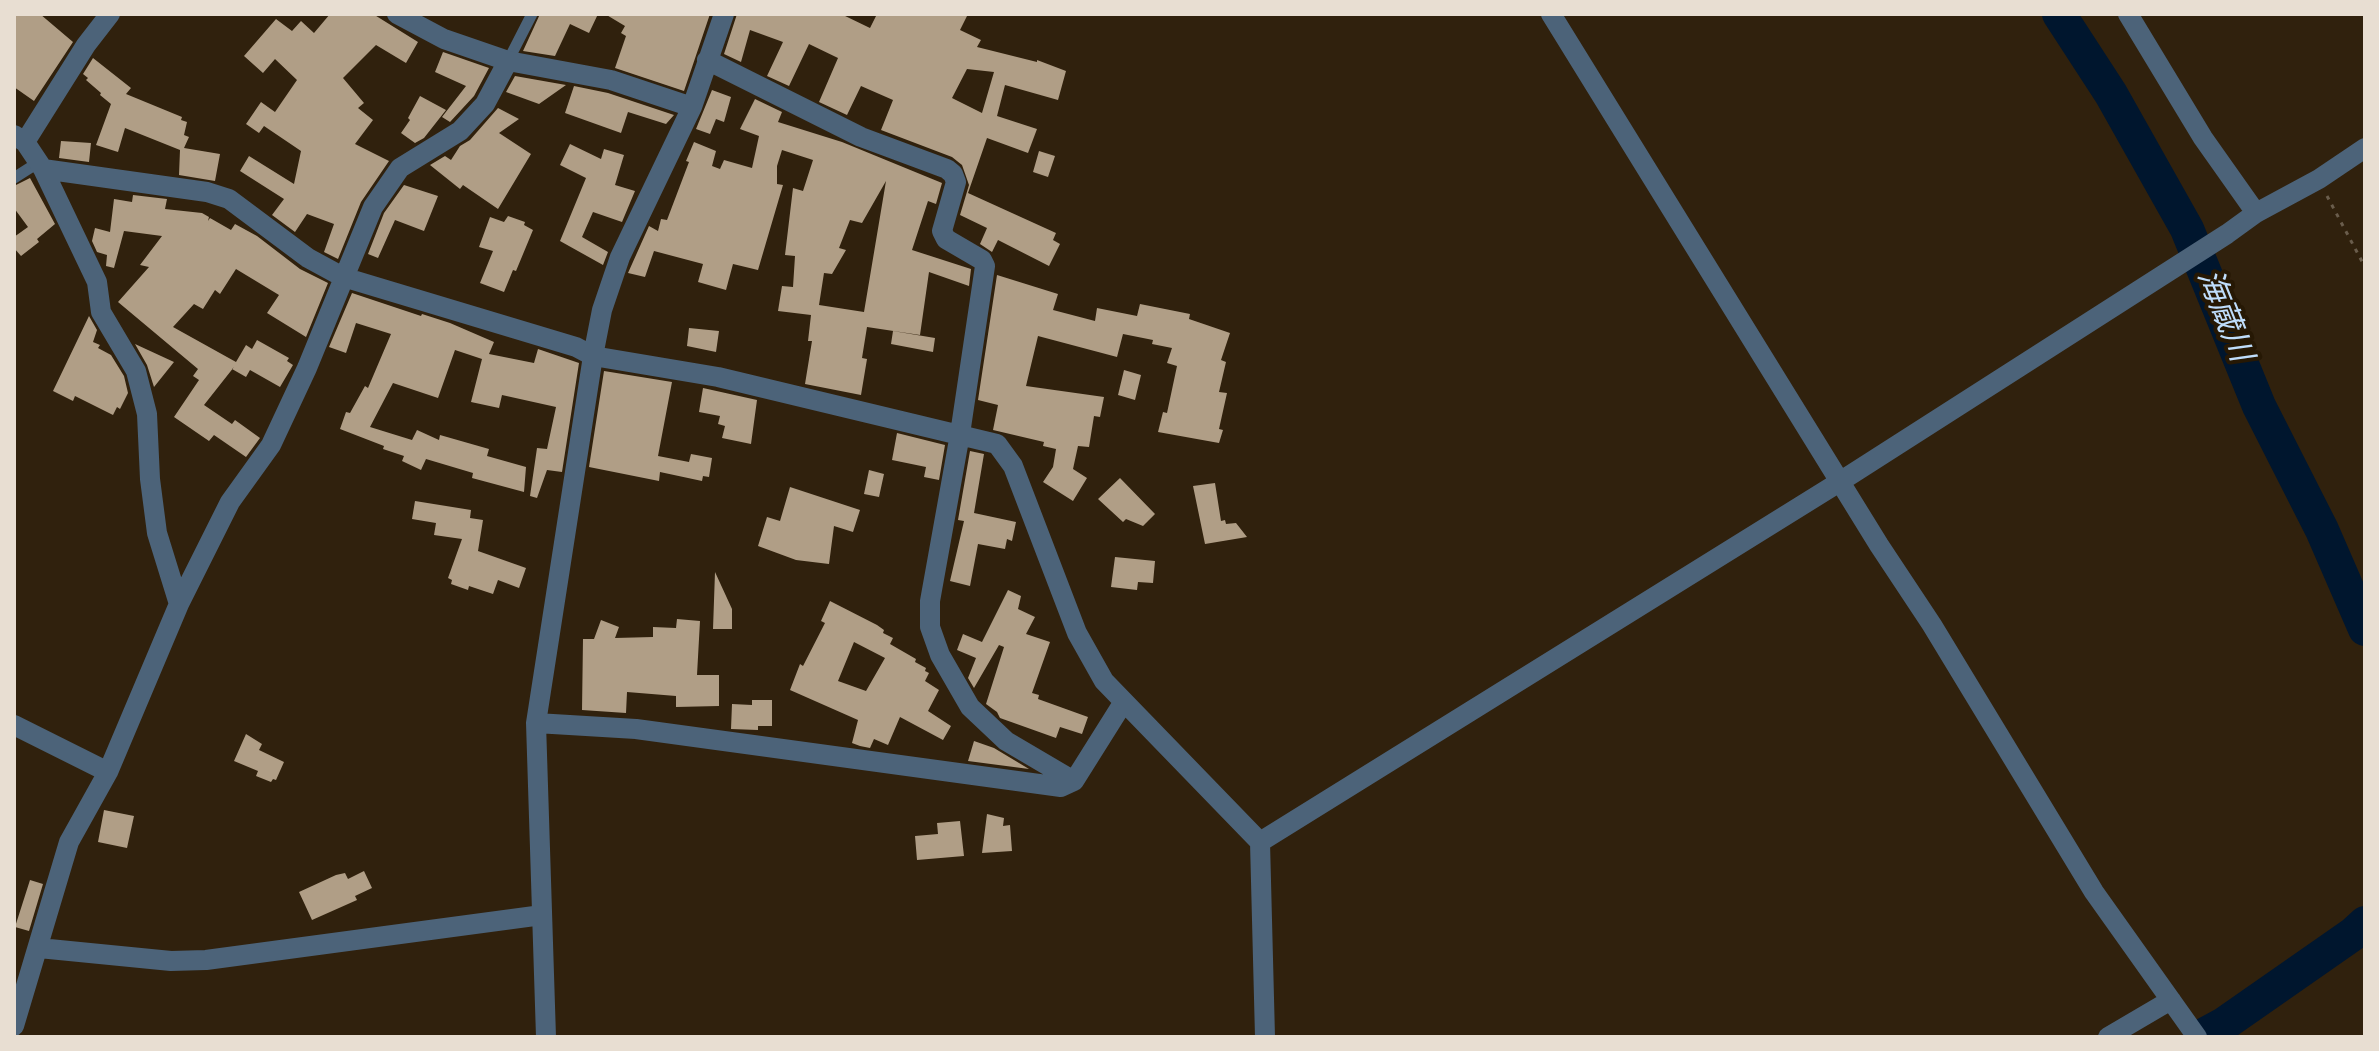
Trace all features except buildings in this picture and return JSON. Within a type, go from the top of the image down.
[{"type":"street","points":[[110,14],[20,139],[41,165],[97,282],[101,312],[136,371],[147,414],[150,479],[157,533],[179,604]]},
{"type":"street","points":[[397,14],[444,39],[508,61],[611,80],[692,107]]},
{"type":"street","points":[[546,1037],[536,723],[593,356],[602,310],[620,257],[692,107],[724,14]]},
{"type":"street","points":[[1551,14],[2094,892],[2197,1037]]},
{"type":"street","points":[[2128,14],[2203,138],[2256,213]]},
{"type":"street","points":[[707,60],[861,137],[947,169],[953,174],[956,182],[942,231],[946,239],[982,260],[985,266],[960,434],[930,601],[930,627],[940,655],[970,707],[1006,741],[1074,781]]},
{"type":"street","points":[[14,1026],[69,842],[108,772],[179,604],[230,502],[271,445],[307,368],[373,207],[400,168],[460,131],[485,104],[508,61]]},
{"type":"street","points":[[1260,842],[1841,481],[2256,213],[2319,179],[2365,148]]},
{"type":"street","points":[[41,165],[207,192],[229,199],[308,258],[343,277],[576,347],[593,356],[718,377],[997,444],[1013,466],[1077,633],[1104,681],[1260,842],[1265,1037]]},
{"type":"street","points":[[536,723],[636,729],[1061,787],[1074,781],[1123,703]]},
{"type":"street","points":[[14,725],[108,772]]},
{"type":"street","points":[[39,948],[171,961],[206,960],[542,915]]},
{"type":"street","points":[[2108,1037],[2173,1003]]},
{"type":"lane","points":[[508,61],[532,14]]},
{"type":"lane","points":[[14,178],[41,165]]},
{"type":"path","points":[[2319,179],[2365,267]]},
{"type":"waterway","name":"海蔵川","points":[[2059,14],[2111,94],[2187,229],[2259,406],[2322,530],[2365,629]]},
{"type":"waterway","points":[[2200,1037],[2224,1024],[2365,923]]}]
